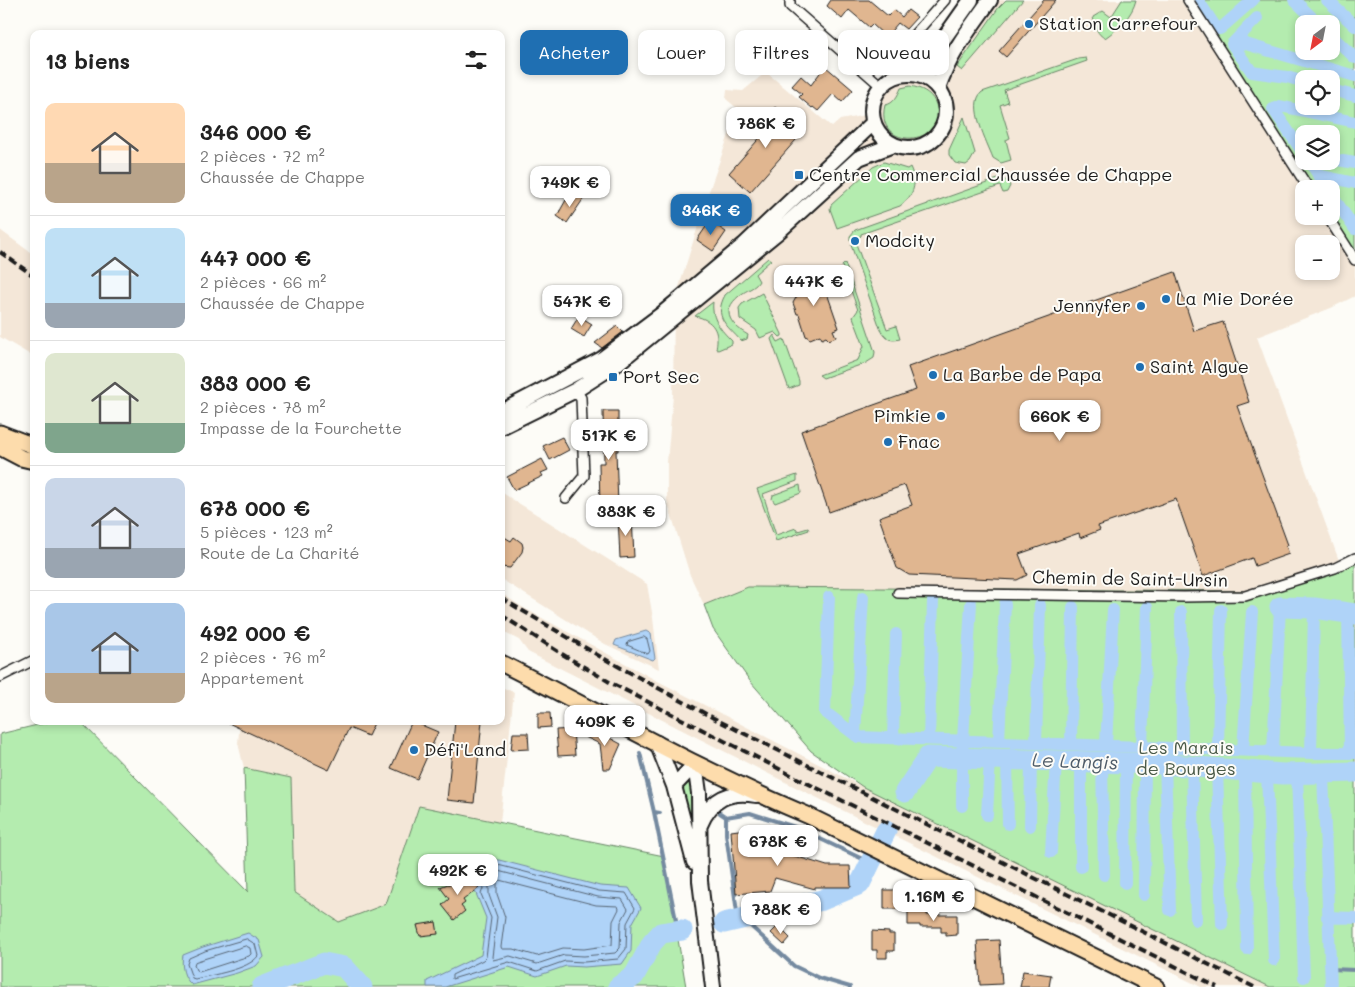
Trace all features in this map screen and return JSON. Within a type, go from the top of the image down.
[{"type":"main road","points":[[949,31],[971,0]]},
{"type":"main road","points":[[938,88],[954,51],[990,0]]},
{"type":"main road","points":[[899,75],[881,86],[873,98],[871,114],[873,123],[880,134],[893,145],[912,149],[932,140],[940,130],[944,122],[946,106],[938,88],[929,80],[918,75]]},
{"type":"main road","points":[[505,410],[602,359],[662,314],[744,245],[873,123]]},
{"type":"main road","points":[[505,425],[576,390],[615,365],[675,318],[779,231],[859,158],[893,145]]},
{"type":"main road","points":[[0,433],[30,444]]},
{"type":"main road","points":[[0,447],[21,458],[30,460]]},
{"type":"main road","points":[[505,658],[535,680]]},
{"type":"main road","points":[[505,665],[695,764],[863,842],[1156,987]]},
{"type":"main road","points":[[505,671],[535,680]]},
{"type":"main road","points":[[657,743],[674,786],[700,881]]},
{"type":"main road","points":[[674,786],[695,764]]},
{"type":"main road","points":[[695,764],[699,794],[700,881],[713,987]]},
{"type":"main road","points":[[699,828],[706,811],[721,798],[738,793],[763,797]]},
{"type":"street","points":[[918,30],[945,0]]},
{"type":"street","points":[[1188,0],[1303,180]]},
{"type":"street","points":[[790,3],[881,86]]},
{"type":"street","points":[[1333,225],[1355,260]]},
{"type":"street","points":[[566,498],[584,476],[581,398],[576,390]]},
{"type":"street","name":"Chemin de Saint-Ursin","points":[[898,592],[1184,597],[1245,596],[1335,568],[1355,558]]},
{"type":"street","points":[[0,677],[30,662]]},
{"type":"shaded area","points":[[971,0],[1188,0],[1298,180],[1295,180],[1295,225],[1333,225],[1339,235],[1295,235],[1295,280],[1340,280],[1340,236],[1355,260],[1355,296],[1331,308],[1257,337],[1341,566],[1251,591],[748,587],[704,605],[690,575],[667,501],[667,462],[673,396],[674,303],[708,194],[738,109],[726,99],[727,90],[743,91],[762,75],[770,75],[832,127],[840,120],[871,114],[873,98],[881,86],[894,77],[903,75],[949,75],[949,31]]},
{"type":"shaded area","points":[[0,230],[30,252],[30,355],[0,337]]},
{"type":"shaded area","points":[[505,495],[647,584],[659,669],[605,644],[505,582]]},
{"type":"shaded area","points":[[505,596],[522,607],[650,677],[863,787],[1270,987],[1201,987],[775,777],[528,652],[519,640],[505,633]]},
{"type":"shaded area","points":[[505,689],[514,692],[500,823],[419,806],[386,905],[339,922],[294,892],[291,778],[244,768],[238,743],[240,725],[505,725]]},
{"type":"green space","points":[[1006,0],[1023,0],[962,71],[957,67],[999,7]]},
{"type":"green space","points":[[1122,0],[1136,0],[1124,21],[1105,38],[1102,37],[1098,32],[1093,17],[1103,11],[1111,17]]},
{"type":"green space","points":[[1188,0],[1355,0],[1355,260],[1336,225],[1340,225],[1340,180],[1303,180],[1297,170],[1340,170],[1340,125],[1295,125],[1295,167]]},
{"type":"green space","points":[[1086,58],[1087,61],[1004,90],[1008,102],[1000,105],[1010,138],[1006,140],[1011,160],[1001,163],[993,158],[977,114],[978,98],[982,92],[1078,59]]},
{"type":"green space","points":[[910,86],[921,89],[931,96],[935,102],[938,116],[934,128],[924,135],[913,138],[901,137],[890,131],[884,121],[885,105],[893,101],[901,88]]},
{"type":"green space","points":[[964,117],[975,153],[966,165],[955,163],[949,155],[949,150]]},
{"type":"green space","points":[[884,162],[907,169],[910,167],[914,184],[909,198],[900,206],[837,228],[830,209],[831,205],[873,167]]},
{"type":"green space","points":[[998,179],[1008,182],[1010,186],[1007,192],[1003,193],[1000,186],[861,234],[861,236],[850,240],[850,236],[855,230]]},
{"type":"green space","points":[[855,241],[887,329],[896,326],[900,339],[893,340],[888,338],[880,328],[851,245]]},
{"type":"green space","points":[[768,258],[771,260],[755,274],[759,281],[758,283],[736,299],[729,310],[729,316],[732,321],[748,335],[747,339],[741,341],[723,321],[720,310],[722,303],[725,295]]},
{"type":"green space","points":[[845,263],[875,352],[874,358],[866,363],[823,378],[819,375],[858,360],[864,346],[853,317],[858,310],[842,266]]},
{"type":"green space","points":[[762,293],[782,334],[780,337],[775,332],[760,338],[756,330],[740,319],[739,308],[742,304]]},
{"type":"green space","points":[[713,302],[715,319],[732,341],[732,344],[718,350],[716,349],[717,337],[714,327],[706,320],[695,316]]},
{"type":"green space","points":[[774,335],[778,342],[784,339],[799,381],[799,385],[789,389],[771,339]]},
{"type":"green space","points":[[797,475],[797,481],[763,494],[776,535],[796,528],[798,531],[808,528],[809,530],[776,541],[757,489]]},
{"type":"green space","points":[[800,485],[801,493],[775,503],[772,499],[773,495]]},
{"type":"green space","name":"Les Marais de Bourges","points":[[1355,556],[1355,987],[1270,987],[863,787],[811,751],[750,681],[713,629],[704,605],[748,587],[1251,591],[1336,568]]},
{"type":"green space","points":[[37,725],[84,725],[248,892],[244,768],[291,778],[294,892],[339,922],[386,904],[419,806],[664,856],[686,987],[0,987],[0,734]]},
{"type":"green space","points":[[687,780],[693,781],[694,785],[691,815],[688,816],[681,788]]},
{"type":"water","points":[[646,631],[651,634],[655,658],[653,660],[614,645],[616,640]]},
{"type":"water","points":[[499,860],[600,886],[629,888],[641,908],[632,924],[631,951],[622,964],[584,967],[566,966],[537,976],[509,967],[445,987],[427,987],[427,981],[481,955],[486,918],[475,891],[479,888],[470,876],[481,861]]},
{"type":"water","points":[[248,933],[259,940],[264,957],[256,966],[192,985],[189,982],[183,971],[183,955]]},
{"type":"building","points":[[831,0],[869,0],[888,16],[894,10],[902,17],[908,10],[917,17],[906,29],[898,23],[892,30],[878,30],[872,24],[869,27],[849,10],[842,19],[827,6]]},
{"type":"building","points":[[1044,0],[1056,0],[1006,57],[999,51]]},
{"type":"building","points":[[828,69],[853,90],[842,102],[833,94],[818,111],[799,97],[802,94],[792,86],[801,76],[811,85],[818,75],[828,75]]},
{"type":"building","points":[[775,107],[803,132],[750,192],[729,173],[764,133],[756,126]]},
{"type":"building","points":[[576,193],[584,198],[567,223],[557,216],[566,200],[571,202]]},
{"type":"building","points":[[710,221],[726,232],[713,251],[697,240]]},
{"type":"building","points":[[1175,272],[1194,331],[1223,322],[1249,402],[1237,406],[1288,545],[1286,546],[1289,554],[1255,566],[1252,558],[1203,576],[1176,499],[1098,526],[1100,530],[1080,538],[1079,533],[1019,554],[1027,575],[1017,580],[909,575],[897,568],[879,517],[912,505],[905,485],[829,512],[801,431],[916,390],[908,367]]},
{"type":"building","points":[[820,273],[839,328],[833,330],[836,337],[829,340],[826,337],[822,339],[820,335],[810,339],[806,336],[799,314],[797,314],[793,303],[798,294],[789,292],[786,284]]},
{"type":"building","points":[[579,316],[592,324],[584,337],[571,329]]},
{"type":"building","points":[[617,326],[623,332],[602,348],[595,343]]},
{"type":"building","points":[[603,411],[618,411],[618,451],[616,451],[618,505],[600,506],[599,463],[604,463]]},
{"type":"building","points":[[562,437],[569,450],[550,460],[543,446]]},
{"type":"building","points":[[542,459],[548,470],[541,473],[543,476],[514,490],[507,477]]},
{"type":"building","points":[[618,517],[632,517],[634,557],[620,558]]},
{"type":"building","points":[[505,537],[511,541],[514,537],[522,543],[523,547],[522,552],[510,568],[505,567]]},
{"type":"building","points":[[538,713],[550,713],[551,727],[538,728]]},
{"type":"building","points":[[233,725],[373,725],[368,736],[349,728],[329,770]]},
{"type":"building","name":"Défi'Land","points":[[410,725],[421,725],[438,732],[417,779],[391,768]]},
{"type":"building","points":[[455,725],[482,725],[474,803],[447,800]]},
{"type":"building","points":[[589,727],[621,744],[610,769],[603,769],[600,744],[585,737]]},
{"type":"building","points":[[573,729],[575,755],[558,756],[556,730]]},
{"type":"building","points":[[513,733],[528,733],[529,749],[511,750]]},
{"type":"building","points":[[754,828],[756,844],[827,866],[850,866],[851,887],[815,887],[815,889],[775,878],[770,891],[736,894],[731,831]]},
{"type":"building","points":[[470,876],[479,888],[463,900],[465,903],[461,906],[465,911],[454,920],[442,905],[449,899],[440,887],[453,883],[454,885]]},
{"type":"building","points":[[884,890],[900,890],[900,909],[884,909]]},
{"type":"building","points":[[908,911],[927,911],[927,915],[957,915],[957,935],[946,936],[946,932],[941,932],[941,927],[908,925]]},
{"type":"building","points":[[436,922],[438,934],[420,936],[417,925]]},
{"type":"building","points":[[778,926],[790,938],[784,945],[771,933]]},
{"type":"building","points":[[872,931],[894,934],[894,951],[887,951],[887,958],[877,958],[877,950],[872,950]]},
{"type":"building","points":[[999,940],[1002,984],[980,985],[977,941]]},
{"type":"building","points":[[1023,971],[1051,975],[1049,987],[1020,987]]},
{"type":"waterway","points":[[1198,0],[1217,29],[1220,29],[1253,0]]},
{"type":"waterway","points":[[1294,0],[1310,15]]},
{"type":"waterway","points":[[1327,0],[1355,26]]},
{"type":"waterway","points":[[1232,44],[1257,18]]},
{"type":"waterway","points":[[1295,79],[1252,72],[1232,44],[1239,42],[1335,70]]},
{"type":"waterway","points":[[1340,44],[1355,58]]},
{"type":"waterway","points":[[1340,72],[1355,76]]},
{"type":"waterway","points":[[1340,92],[1355,96]]},
{"type":"waterway","points":[[1295,141],[1273,109],[1280,106],[1355,122]]},
{"type":"waterway","points":[[1340,160],[1355,163]]},
{"type":"waterway","points":[[1315,170],[1322,180]]},
{"type":"waterway","points":[[1318,175],[1355,183]]},
{"type":"waterway","points":[[1340,207],[1355,229]]},
{"type":"waterway","points":[[829,597],[825,712],[858,737],[1355,753]]},
{"type":"waterway","points":[[855,735],[863,597]]},
{"type":"waterway","points":[[929,739],[933,601]]},
{"type":"waterway","points":[[962,806],[962,757],[971,604]]},
{"type":"waterway","points":[[999,742],[1005,604]]},
{"type":"waterway","points":[[1036,743],[1040,605]]},
{"type":"waterway","points":[[1071,744],[1073,607]]},
{"type":"waterway","points":[[1142,746],[1147,607]]},
{"type":"waterway","points":[[1273,751],[1280,607]]},
{"type":"waterway","points":[[1280,607],[1314,608],[1355,614]]},
{"type":"waterway","points":[[1311,753],[1314,608]]},
{"type":"waterway","points":[[1106,745],[1113,610]]},
{"type":"waterway","points":[[1218,749],[1221,610]]},
{"type":"waterway","points":[[1181,612],[1182,748]]},
{"type":"waterway","points":[[1243,750],[1252,612]]},
{"type":"waterway","points":[[1348,613],[1350,753]]},
{"type":"waterway","points":[[893,738],[896,634]]},
{"type":"waterway","points":[[640,753],[654,812]]},
{"type":"waterway","name":"Le Langis","points":[[905,792],[928,757],[1161,764],[1283,774],[1355,772]]},
{"type":"waterway","points":[[987,815],[990,758]]},
{"type":"waterway","points":[[1007,759],[1008,824]]},
{"type":"waterway","points":[[1030,826],[1031,760]]},
{"type":"waterway","points":[[1051,852],[1056,760]]},
{"type":"waterway","points":[[1081,761],[1081,867]]},
{"type":"waterway","points":[[1102,762],[1104,875]]},
{"type":"waterway","points":[[1125,883],[1126,763]]},
{"type":"waterway","points":[[1144,895],[1145,763]]},
{"type":"waterway","points":[[1165,764],[1170,910]]},
{"type":"waterway","points":[[1192,766],[1196,920]]},
{"type":"waterway","points":[[1217,768],[1222,924]]},
{"type":"waterway","points":[[1245,771],[1247,949]]},
{"type":"waterway","points":[[1267,773],[1274,960]]},
{"type":"waterway","points":[[1323,773],[1331,987]]},
{"type":"waterway","points":[[1297,774],[1304,977]]},
{"type":"waterway","points":[[660,813],[654,812],[678,930]]},
{"type":"waterway","points":[[720,813],[726,817],[750,813],[795,827],[871,863]]},
{"type":"waterway","points":[[726,817],[726,834],[737,912],[794,966],[819,978],[850,987]]},
{"type":"waterway","name":"Le Langis","points":[[724,923],[822,900],[860,884],[886,831]]},
{"type":"waterway","points":[[1327,917],[1355,918]]},
{"type":"waterway","name":"Le Langis","points":[[618,987],[634,976],[652,943],[661,933],[682,930]]},
{"type":"waterway","name":"Le Langis","points":[[262,987],[324,963],[344,967],[362,987]]},
{"type":"waterway","points":[[1330,969],[1355,970]]},
{"type":"railway","points":[[0,252],[30,273]]},
{"type":"railway","points":[[505,600],[601,657],[719,721],[1254,987]]},
{"type":"railway","points":[[505,618],[613,684],[799,779],[1217,987]]},
{"type":"place","name":"Station Carrefour","points":[[1029,24]]},
{"type":"place","name":"Centre Commercial Chaussée de Chappe","points":[[799,175]]},
{"type":"place","name":"Modcity","points":[[855,241]]},
{"type":"place","name":"La Mie Dorée","points":[[1166,299]]},
{"type":"place","name":"Jennyfer","points":[[1141,306]]},
{"type":"place","name":"Saint Algue","points":[[1140,367]]},
{"type":"place","name":"La Barbe de Papa","points":[[933,375]]},
{"type":"place","name":"Port Sec","points":[[613,377]]},
{"type":"place","name":"Pimkie","points":[[941,416]]},
{"type":"place","name":"Fnac","points":[[888,442]]},
{"type":"place","name":"Défi'Land","points":[[414,750]]}]
